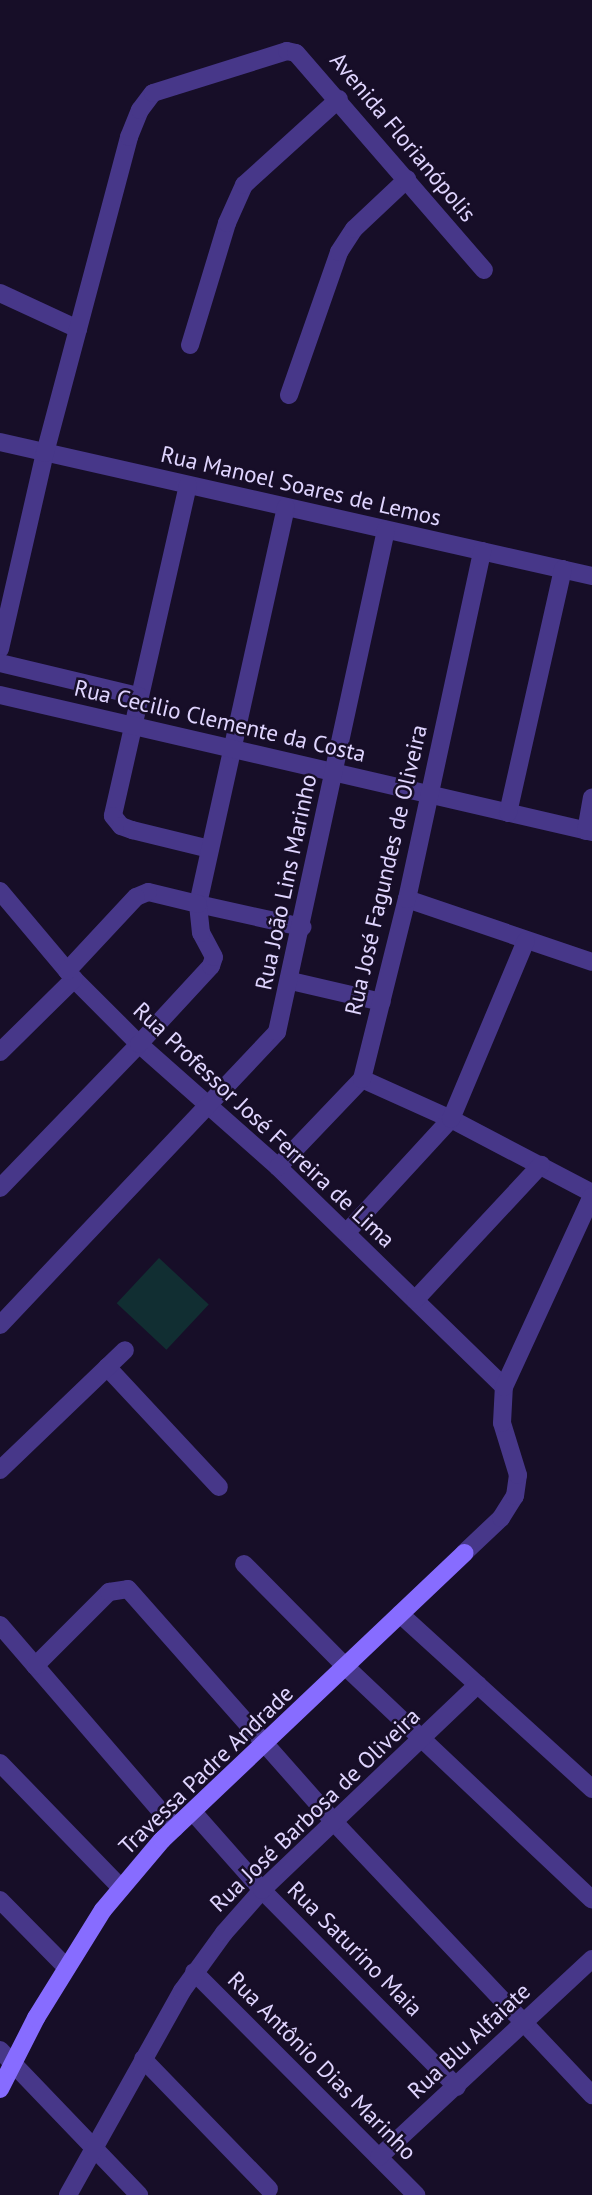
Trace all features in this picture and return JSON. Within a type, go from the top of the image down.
[{"type":"street","name":"Avenida Florianópolis","points":[[0,649],[45,453],[130,137],[140,110],[153,93],[287,51],[303,57],[484,270]]},
{"type":"street","points":[[190,345],[227,223],[244,185],[339,99]]},
{"type":"street","points":[[289,395],[339,251],[354,229],[407,179]]},
{"type":"street","points":[[0,293],[78,329]]},
{"type":"street","name":"Rua Manoel Soares de Lemos","points":[[0,442],[592,576]]},
{"type":"street","points":[[188,485],[114,808],[116,821],[132,830],[210,849]]},
{"type":"street","points":[[0,1188],[211,966],[214,957],[201,933],[198,904],[286,508]]},
{"type":"street","name":"Rua João Lins Marinho","points":[[208,1106],[273,1038],[290,981],[386,530]]},
{"type":"street","name":"Rua José Fagundes de Oliveira","points":[[278,1167],[362,1079],[407,899],[482,551]]},
{"type":"street","points":[[508,813],[563,569]]},
{"type":"street","name":"Rua Cecilio Clemente da Costa","points":[[0,663],[139,696]]},
{"type":"street","name":"Rua Cecilio Clemente da Costa","points":[[0,695],[589,832]]},
{"type":"street","points":[[589,832],[592,798]]},
{"type":"street","name":"Rua Professor José Ferreira de Lima","points":[[0,891],[71,975],[139,1044],[278,1167],[504,1387]]},
{"type":"street","points":[[0,1052],[71,975],[136,897],[148,892],[302,927]]},
{"type":"street","points":[[407,899],[592,962]]},
{"type":"street","points":[[347,1232],[451,1119],[526,941]]},
{"type":"street","points":[[290,981],[382,1002]]},
{"type":"street","points":[[362,1079],[541,1164],[592,1195],[504,1387]]},
{"type":"street","points":[[0,1325],[208,1106]]},
{"type":"street","points":[[415,1300],[541,1164]]},
{"type":"street","points":[[0,1470],[125,1350]]},
{"type":"street","points":[[107,1367],[219,1487]]},
{"type":"street","name":"Travessa Padre Andrade","points":[[0,2089],[6,2056],[121,1888],[175,1828],[347,1668],[501,1518],[515,1496],[519,1475],[502,1423],[504,1387]]},
{"type":"street","points":[[244,1564],[347,1668],[592,1900]]},
{"type":"street","points":[[35,1666],[114,1588],[128,1589],[334,1822],[592,2095]]},
{"type":"street","points":[[400,1614],[592,1789]]},
{"type":"street","points":[[0,1625],[175,1828]]},
{"type":"street","name":"Rua José Barbosa de Oliveira","points":[[68,2195],[96,2151],[143,2059],[194,1972],[262,1889],[478,1684]]},
{"type":"street","points":[[0,1763],[121,1888]]},
{"type":"street","name":"Rua Saturino Maia","points":[[193,1812],[262,1889],[457,2087]]},
{"type":"street","points":[[0,1900],[67,1968]]},
{"type":"street","name":"Rua Blu Alfaiate","points":[[379,2157],[592,1959]]},
{"type":"street","name":"Rua Antônio Dias Marinho","points":[[194,1972],[416,2195]]},
{"type":"street","points":[[6,2056],[139,2195]]},
{"type":"street","points":[[143,2059],[269,2189]]},
{"type":"green space","points":[[159,1258],[209,1304],[166,1350],[117,1303]]}]
